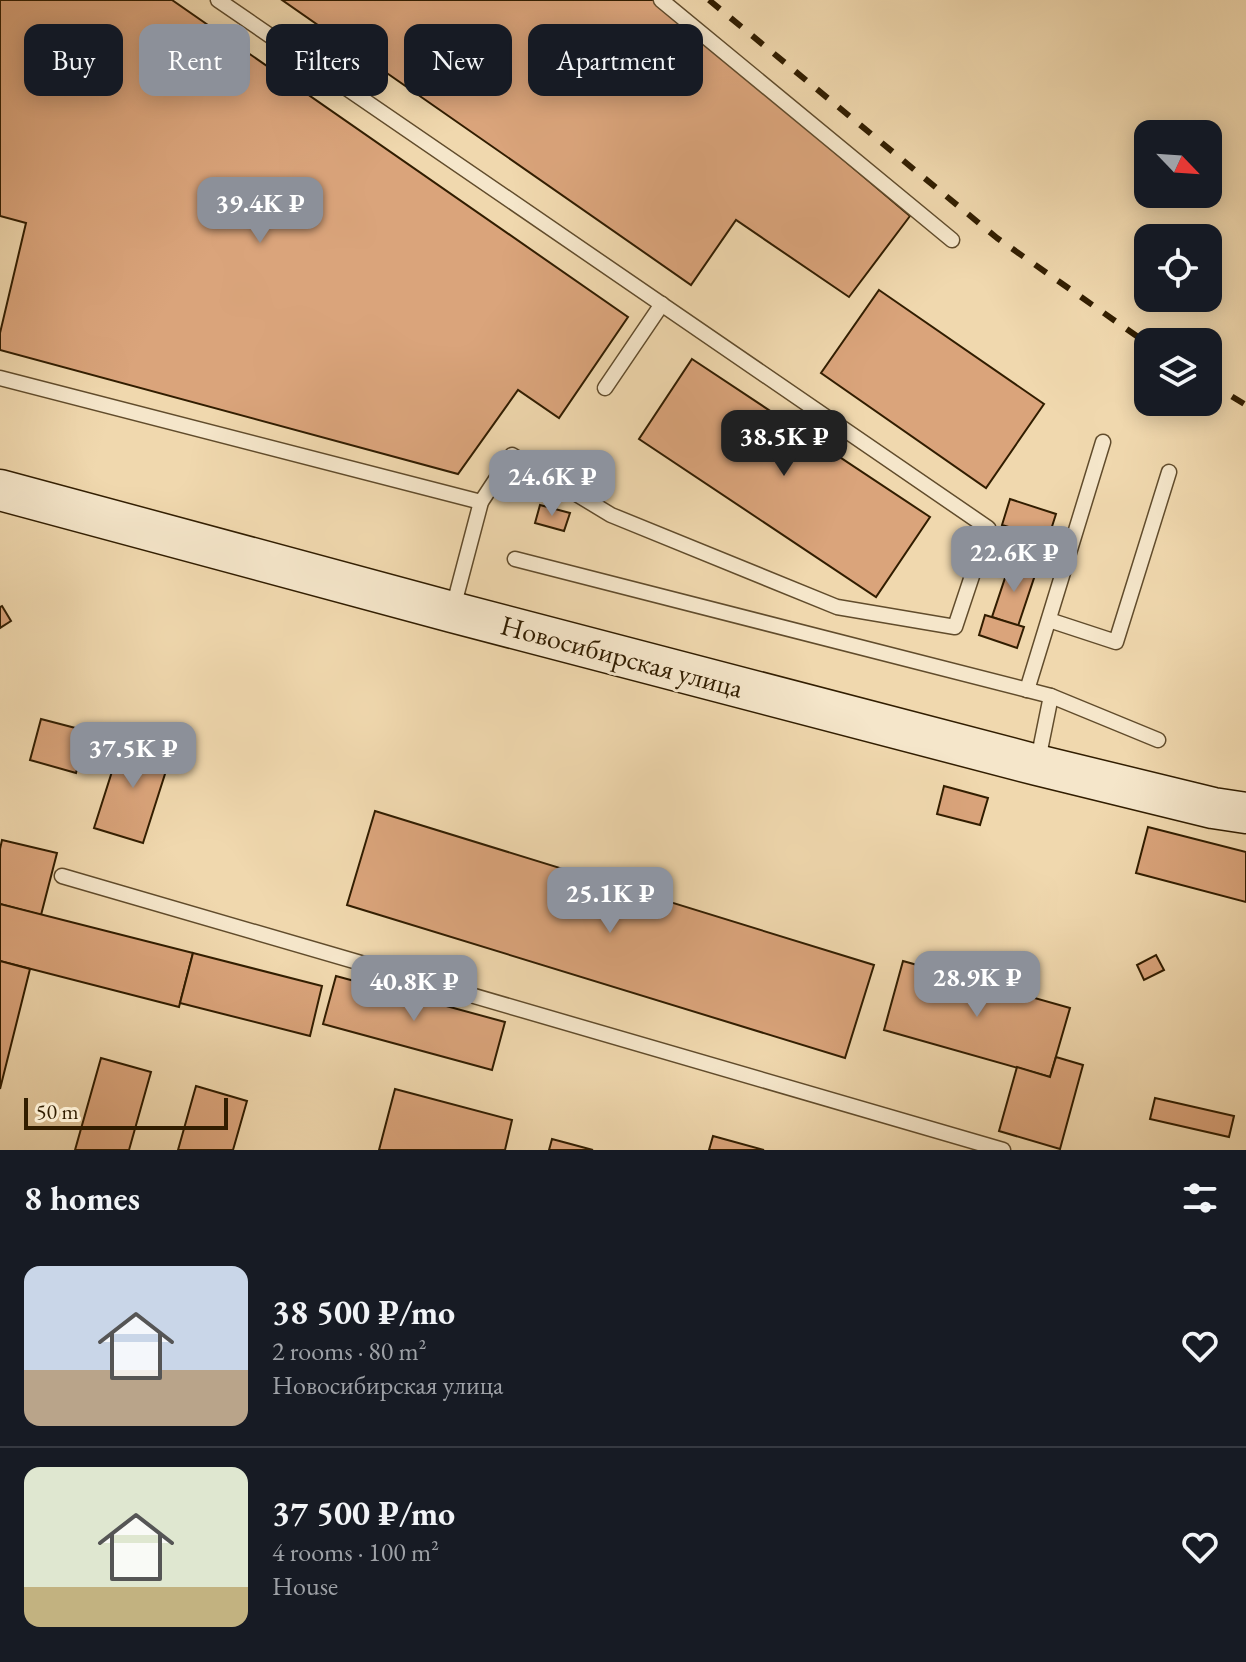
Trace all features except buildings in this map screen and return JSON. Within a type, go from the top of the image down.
[{"type":"main road","name":"Новосибирская улица","points":[[0,490],[1037,765],[1213,808],[1246,813]]},
{"type":"lane","points":[[218,0],[988,528],[955,627],[837,607],[611,515],[512,455],[481,502],[452,612]]},
{"type":"lane","points":[[661,0],[952,240]]},
{"type":"lane","points":[[605,388],[662,304]]},
{"type":"lane","points":[[0,378],[481,502]]},
{"type":"lane","points":[[1027,690],[1103,442]]},
{"type":"lane","points":[[1049,620],[1116,642],[1169,472]]},
{"type":"lane","points":[[515,559],[1051,696],[1158,740]]},
{"type":"lane","points":[[1037,765],[1051,696]]},
{"type":"lane","points":[[62,876],[1003,1150]]},
{"type":"railway","points":[[709,0],[997,238],[1134,334]]},
{"type":"railway","points":[[1222,390],[1246,405]]}]
